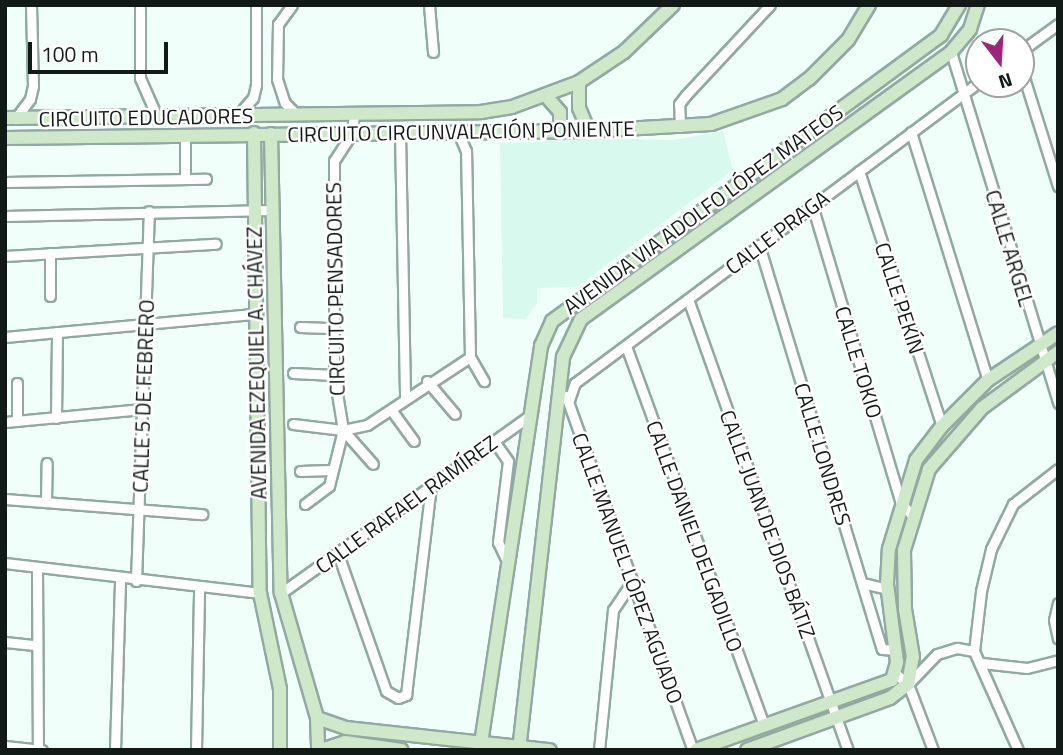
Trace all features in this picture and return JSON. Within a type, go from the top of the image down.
[{"type":"main road","name":"CIRCUITO EDUCADORES","points":[[10,119],[481,112],[547,97],[579,82],[624,52],[673,5]]},
{"type":"main road","name":"CIRCUITO CIRCUNVALACIÓN PONIENTE","points":[[5,138],[589,131],[711,124],[782,99],[832,57],[869,5]]},
{"type":"main road","name":"AVENIDA VIA ADOLFO LÓPEZ MATEOS","points":[[480,746],[505,557],[541,346],[552,321],[941,35],[959,5]]},
{"type":"main road","name":"AVENIDA VIA ADOLFO LÓPEZ MATEOS","points":[[519,748],[563,357],[581,319],[951,52],[970,29],[978,5]]},
{"type":"main road","points":[[579,82],[579,107],[589,131]]},
{"type":"main road","points":[[547,97],[560,112],[560,131]]},
{"type":"main road","name":"AVENIDA EZEQUIEL A. CHÁVEZ","points":[[254,133],[253,314],[260,593],[280,689],[280,750]]},
{"type":"main road","name":"AVENIDA EZEQUIEL A. CHÁVEZ","points":[[271,134],[281,593],[317,718],[319,750]]},
{"type":"main road","points":[[694,750],[884,685],[896,674],[896,650],[887,589],[889,549],[900,501],[916,460],[942,426],[988,380],[1058,333]]},
{"type":"main road","points":[[747,750],[770,746],[890,698],[908,684],[913,657],[903,583],[912,516],[929,469],[949,441],[1044,360],[1058,352]]},
{"type":"main road","points":[[280,689],[292,682],[306,686]]},
{"type":"main road","points":[[317,718],[346,728],[480,746],[550,750]]},
{"type":"main road","points":[[319,750],[345,743],[401,750]]},
{"type":"street","points":[[10,119],[30,99],[33,86],[31,5]]},
{"type":"street","points":[[139,5],[140,78],[157,117]]},
{"type":"street","points":[[238,115],[253,98],[256,85],[256,5]]},
{"type":"street","points":[[291,5],[278,24],[276,79],[285,103],[296,114]]},
{"type":"street","points":[[429,5],[433,52]]},
{"type":"street","points":[[680,127],[679,104],[770,5]]},
{"type":"street","points":[[1035,41],[1058,24]]},
{"type":"street","name":"CALLE ARGEL","points":[[951,52],[1057,401]]},
{"type":"street","name":"CALLE PRAGA","points":[[575,383],[964,93]]},
{"type":"street","points":[[1030,98],[1058,186]]},
{"type":"street","name":"CIRCUITO PENSADORES","points":[[343,430],[334,375],[334,161],[352,133],[354,113]]},
{"type":"street","points":[[458,132],[466,151],[470,357],[484,381]]},
{"type":"street","points":[[911,132],[988,380]]},
{"type":"street","points":[[400,133],[405,397]]},
{"type":"street","points":[[184,179],[185,135]]},
{"type":"street","name":"CALLE PEKÍN","points":[[859,171],[942,426]]},
{"type":"street","points":[[5,182],[206,179]]},
{"type":"street","name":"CALLE TOKIO","points":[[812,205],[900,501],[912,516]]},
{"type":"street","points":[[5,216],[271,210]]},
{"type":"street","name":"CALLE 5 DE FEBRERO","points":[[136,581],[149,211]]},
{"type":"street","points":[[5,256],[216,244]]},
{"type":"street","name":"CALLE LONDRES","points":[[760,245],[882,649],[896,650]]},
{"type":"street","points":[[50,253],[50,296]]},
{"type":"street","name":"CALLE JUAN DE DIOS BÁTIZ","points":[[688,299],[848,750]]},
{"type":"street","points":[[5,337],[253,314]]},
{"type":"street","points":[[300,327],[334,328]]},
{"type":"street","points":[[56,418],[57,332]]},
{"type":"street","name":"CALLE DANIEL DELGADILLO","points":[[626,346],[764,726]]},
{"type":"street","points":[[293,424],[343,430],[367,425],[392,411],[405,397],[427,381],[470,357]]},
{"type":"street","points":[[293,373],[334,375]]},
{"type":"street","points":[[427,381],[455,414]]},
{"type":"street","points":[[16,383],[17,421]]},
{"type":"street","points":[[559,387],[575,383]]},
{"type":"street","points":[[569,400],[575,383]]},
{"type":"street","name":"CALLE MANUEL LÓPEZ AGUADO","points":[[559,387],[569,400],[631,583],[694,750]]},
{"type":"street","points":[[5,422],[142,409]]},
{"type":"street","points":[[392,411],[414,441]]},
{"type":"street","name":"CALLE RAFAEL RAMÍREZ","points":[[281,593],[531,415]]},
{"type":"street","points":[[343,430],[373,464]]},
{"type":"street","points":[[305,505],[329,486],[330,470],[343,430]]},
{"type":"street","points":[[494,440],[508,461],[498,542],[505,557]]},
{"type":"street","points":[[46,502],[47,463]]},
{"type":"street","points":[[1018,750],[982,663],[974,651],[981,591],[999,526],[1031,485],[1058,469]]},
{"type":"street","points":[[300,471],[330,470]]},
{"type":"street","points":[[338,554],[386,691],[398,698],[411,687],[431,486]]},
{"type":"street","points":[[5,499],[202,514]]},
{"type":"street","points":[[5,563],[136,581],[260,593]]},
{"type":"street","points":[[5,746],[40,750],[35,645],[37,568]]},
{"type":"street","points":[[115,750],[120,579]]},
{"type":"street","points":[[599,750],[613,610],[631,583]]},
{"type":"street","points":[[862,583],[887,589]]},
{"type":"street","points":[[196,750],[199,587]]},
{"type":"street","points":[[1058,603],[1054,620],[1058,639]]},
{"type":"street","points":[[5,642],[35,645]]},
{"type":"street","points":[[908,684],[937,654],[957,648],[974,651]]},
{"type":"street","points":[[982,663],[1027,668],[1058,660]]},
{"type":"street","points":[[896,674],[908,684],[933,750]]},
{"type":"shaded area","points":[[723,131],[733,170],[577,287],[537,288],[537,303],[526,319],[503,318],[500,143],[545,142],[545,137],[674,140]]}]
